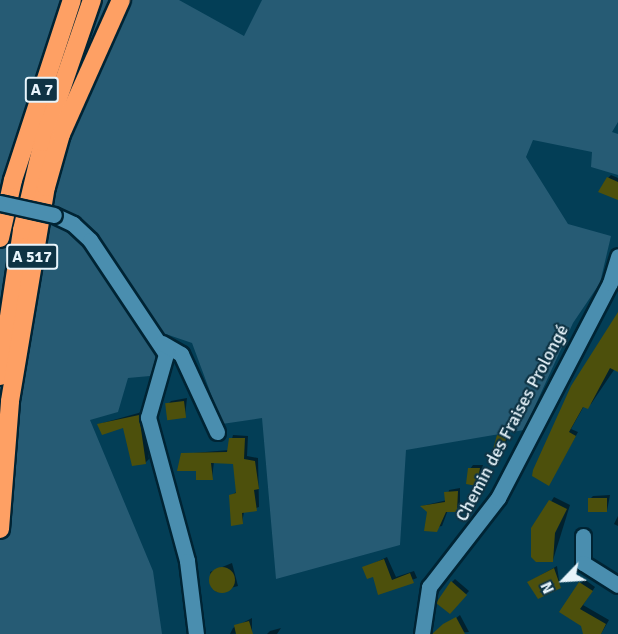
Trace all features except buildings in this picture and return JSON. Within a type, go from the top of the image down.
[{"type":"highway","points":[[13,180],[60,0]]},
{"type":"highway","name":"A 7","points":[[0,238],[13,180],[72,0]]},
{"type":"highway","name":"A 7","points":[[0,376],[22,230],[40,153],[92,0]]},
{"type":"highway","name":"A 517","points":[[0,529],[10,401],[46,187],[61,134],[121,0]]},
{"type":"street","points":[[0,203],[54,215],[74,224],[90,240],[162,343],[181,354],[217,432]]},
{"type":"street","name":"Chemin des Fraises Prolongé","points":[[422,634],[429,587],[498,498],[610,283],[618,256]]},
{"type":"street","points":[[162,343],[165,363],[148,417],[187,561],[196,634]]},
{"type":"street","points":[[583,536],[583,563],[618,585]]},
{"type":"shaded area","points":[[0,0],[179,0],[244,36],[262,0],[618,0],[618,122],[612,132],[618,134],[618,175],[591,167],[592,152],[533,140],[526,157],[568,224],[611,236],[600,283],[573,323],[524,430],[406,450],[400,545],[276,579],[262,418],[222,424],[192,343],[148,328],[157,364],[150,376],[128,378],[118,412],[90,420],[153,571],[162,634],[0,634]]}]
